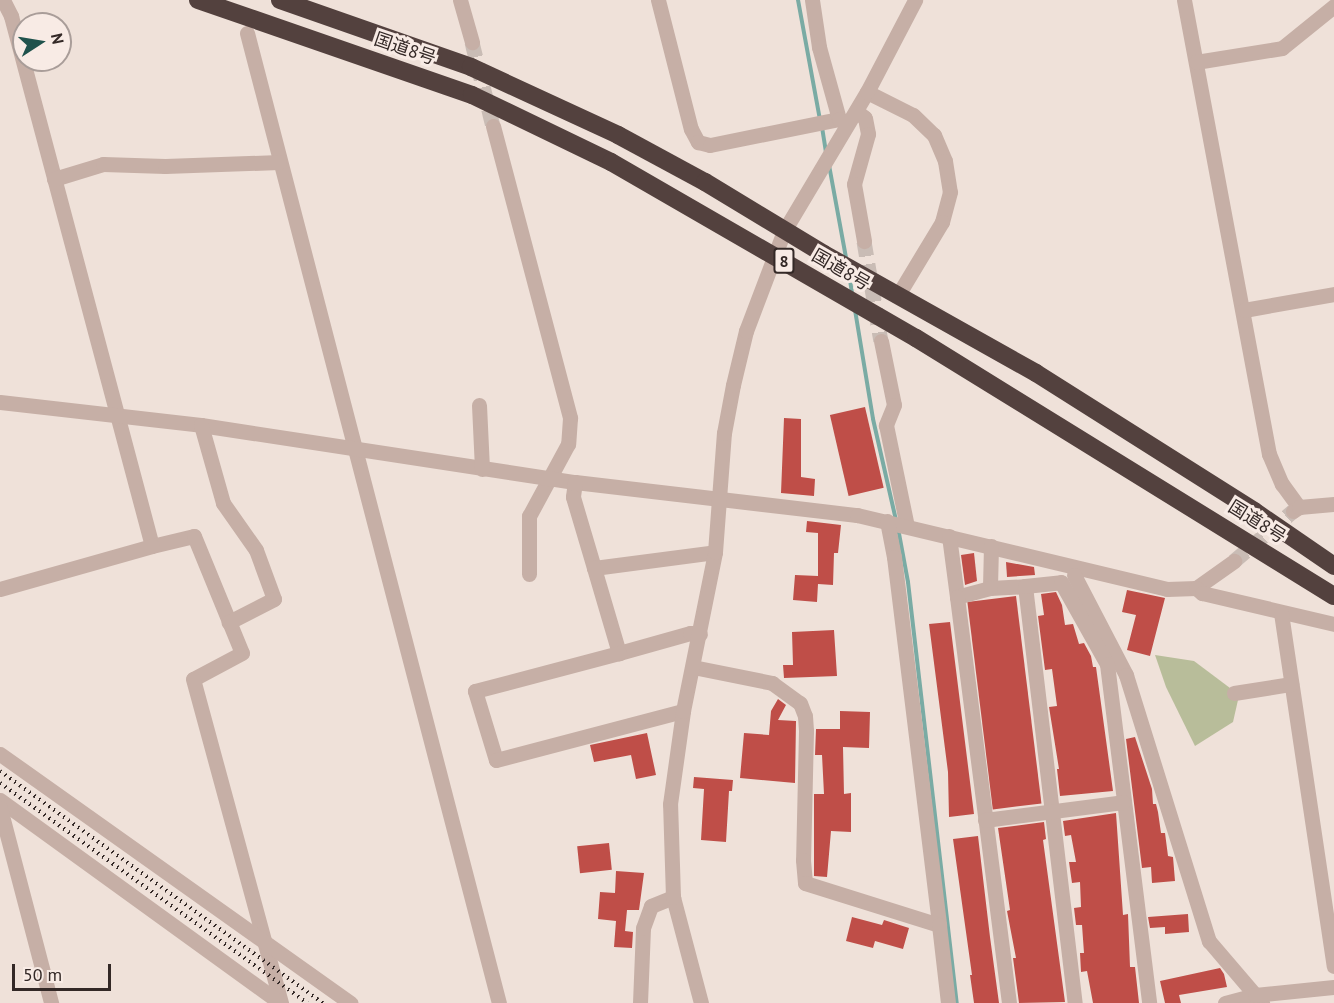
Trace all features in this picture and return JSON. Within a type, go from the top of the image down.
[{"type":"highway","name":"国道8号","points":[[198,0],[472,95],[611,162],[926,344],[1334,596]]},
{"type":"highway","name":"国道8号","points":[[280,0],[482,72],[618,135],[705,182],[784,231],[1036,373],[1254,511],[1334,566]]},
{"type":"street","points":[[3,0],[10,16],[152,546]]},
{"type":"street","points":[[460,0],[472,42]]},
{"type":"street","points":[[658,0],[691,129],[698,142],[710,145],[843,122]]},
{"type":"street","points":[[812,0],[819,48],[843,122]]},
{"type":"street","points":[[701,1003],[673,897],[670,804],[683,711],[715,552],[724,433],[733,385],[746,331],[784,231],[843,122],[856,111],[867,92],[915,0]]},
{"type":"street","points":[[1184,0],[1244,310],[1269,454],[1296,509],[1334,504]]},
{"type":"street","points":[[1196,62],[1281,48],[1334,6]]},
{"type":"street","points":[[247,33],[499,1003]]},
{"type":"street","points":[[867,92],[913,115],[934,135],[945,161],[950,192],[942,222],[898,295]]},
{"type":"street","points":[[856,111],[865,118],[868,134],[854,184],[864,242]]},
{"type":"street","points":[[493,126],[570,418],[568,444],[529,516],[529,574]]},
{"type":"street","points":[[54,179],[102,164],[165,166],[279,162]]},
{"type":"street","points":[[1244,310],[1334,294]]},
{"type":"street","points":[[882,341],[894,405],[886,425],[907,526]]},
{"type":"street","points":[[0,402],[201,425],[575,482],[857,515],[1167,589],[1196,588],[1234,561]]},
{"type":"street","points":[[479,405],[482,469]]},
{"type":"street","points":[[201,425],[223,502],[256,550],[274,599],[229,622]]},
{"type":"street","points":[[575,482],[573,497],[619,653]]},
{"type":"street","points":[[887,521],[894,557],[948,1003]]},
{"type":"street","points":[[0,589],[194,536],[242,653],[193,679],[280,1003]]},
{"type":"street","points":[[949,536],[1008,1003]]},
{"type":"street","points":[[990,588],[991,546]]},
{"type":"street","points":[[594,568],[715,552]]},
{"type":"street","points":[[1074,575],[1126,675],[1209,941],[1258,999]]},
{"type":"street","points":[[957,597],[990,588],[1061,582],[1107,664],[1149,1003]]},
{"type":"street","points":[[1025,586],[1075,1003]]},
{"type":"street","points":[[1196,588],[1202,593],[1334,624]]},
{"type":"street","points":[[1281,613],[1334,966]]},
{"type":"street","points":[[683,711],[496,760],[476,691],[690,633],[700,634]]},
{"type":"street","points":[[693,667],[772,683],[800,704],[806,716],[803,860],[805,883],[939,926]]},
{"type":"street","points":[[1234,693],[1291,684]]},
{"type":"street","points":[[0,754],[350,1003]]},
{"type":"street","points":[[0,800],[280,1003]]},
{"type":"street","points":[[985,820],[1123,802]]},
{"type":"street","points":[[0,808],[51,1003]]},
{"type":"street","points":[[640,1003],[643,928],[651,906],[673,897]]},
{"type":"street","points":[[1225,1003],[1334,987]]},
{"type":"green space","points":[[1155,655],[1194,661],[1230,688],[1238,700],[1233,722],[1195,746],[1166,687]]},
{"type":"building","points":[[865,407],[884,488],[849,496],[830,415]]},
{"type":"building","points":[[784,418],[801,419],[801,477],[815,479],[814,496],[781,493]]},
{"type":"building","points":[[807,521],[841,525],[838,553],[834,553],[833,585],[818,584],[817,602],[793,600],[795,575],[818,576],[818,533],[806,532]]},
{"type":"building","points":[[974,553],[977,581],[965,585],[961,555]]},
{"type":"building","points":[[1006,562],[1034,567],[1035,575],[1007,577]]},
{"type":"building","points":[[1127,590],[1165,598],[1150,656],[1127,650],[1136,615],[1122,612]]},
{"type":"building","points":[[1056,592],[1062,605],[1065,625],[1073,624],[1079,644],[1084,643],[1091,656],[1093,667],[1096,667],[1113,791],[1060,796],[1057,769],[1059,769],[1049,707],[1057,706],[1052,669],[1045,670],[1038,616],[1044,615],[1041,594]]},
{"type":"building","points":[[1016,596],[1041,803],[993,809],[967,602]]},
{"type":"building","points":[[950,622],[974,814],[949,817],[948,772],[929,624]]},
{"type":"building","points":[[834,630],[837,676],[784,678],[783,665],[793,665],[792,632]]},
{"type":"building","points":[[778,699],[786,705],[778,720],[796,721],[795,783],[740,778],[744,733],[769,735],[771,711]]},
{"type":"building","points":[[840,711],[870,712],[869,748],[843,747],[844,794],[851,793],[851,832],[831,831],[827,877],[814,876],[814,794],[824,794],[822,755],[815,755],[816,729],[840,729]]},
{"type":"building","points":[[647,733],[656,775],[636,779],[631,755],[594,762],[590,745]]},
{"type":"building","points":[[1135,737],[1152,789],[1153,804],[1156,804],[1161,833],[1165,833],[1168,856],[1173,857],[1175,881],[1152,883],[1151,867],[1142,868],[1126,739]]},
{"type":"building","points":[[694,777],[733,780],[732,791],[729,791],[726,842],[701,840],[704,789],[693,788]]},
{"type":"building","points":[[1116,813],[1123,915],[1128,914],[1130,967],[1135,967],[1139,1003],[1093,1003],[1087,971],[1081,972],[1080,953],[1084,953],[1082,925],[1076,925],[1074,908],[1081,907],[1080,882],[1072,883],[1069,862],[1076,862],[1071,835],[1065,836],[1063,821]]},
{"type":"building","points":[[1044,822],[1046,839],[1043,840],[1065,1002],[1019,1003],[1013,958],[1016,958],[1007,911],[1010,910],[998,828]]},
{"type":"building","points":[[978,836],[999,1003],[974,1003],[970,975],[972,975],[953,839]]},
{"type":"building","points":[[609,843],[612,870],[580,873],[577,846]]},
{"type":"building","points":[[616,871],[644,873],[639,910],[627,910],[625,931],[633,932],[632,948],[614,947],[616,921],[598,919],[600,892],[615,893]]},
{"type":"building","points":[[1188,914],[1189,932],[1165,934],[1165,927],[1150,928],[1148,917]]},
{"type":"building","points":[[852,917],[882,925],[884,920],[909,928],[903,949],[875,941],[873,948],[846,941]]},
{"type":"building","points":[[1220,968],[1227,987],[1179,995],[1181,1003],[1165,1003],[1160,981]]},
{"type":"waterway","points":[[798,0],[820,120]]},
{"type":"waterway","points":[[822,127],[826,152]]},
{"type":"waterway","points":[[829,165],[846,258]]},
{"type":"waterway","points":[[849,274],[852,294]]},
{"type":"waterway","points":[[855,310],[873,419],[896,520]]},
{"type":"waterway","points":[[898,528],[908,582],[957,1003]]},
{"type":"tunnel","points":[[472,42],[493,126]]},
{"type":"tunnel","points":[[864,241],[881,341]]},
{"type":"tunnel","points":[[1234,561],[1293,511]]},
{"type":"railway","points":[[0,771],[323,1003]]},
{"type":"railway","points":[[0,783],[307,1003]]}]
